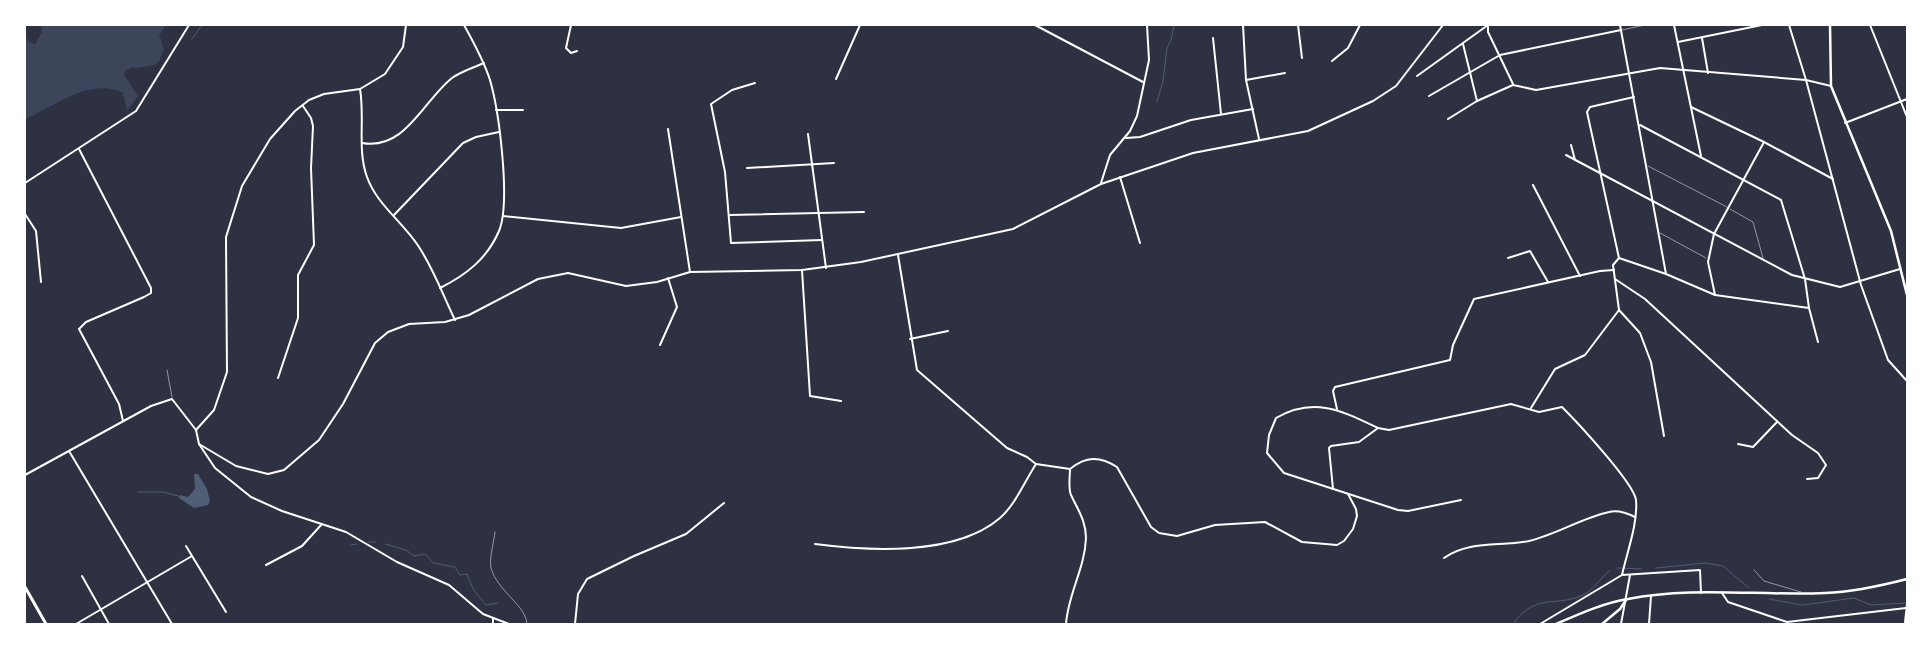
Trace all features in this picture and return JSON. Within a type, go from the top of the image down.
[{"type":"highway","points":[[25,587],[46,624]]},
{"type":"main road","points":[[1830,25],[1831,86],[1891,232],[1907,295]]},
{"type":"main road","points":[[1556,624],[1603,605],[1651,595],[1805,593],[1858,590],[1907,579]]},
{"type":"main road","points":[[1602,624],[1620,609],[1627,599]]},
{"type":"street","points":[[25,183],[136,111],[189,25]]},
{"type":"street","points":[[196,430],[214,410],[227,372],[226,254],[228,226],[242,186],[266,144],[286,120],[309,100],[324,94],[360,89],[378,80],[391,67],[404,47],[406,25]]},
{"type":"street","points":[[440,288],[470,271],[478,262],[489,249],[499,230],[503,216],[504,195],[496,110],[484,63],[464,25]]},
{"type":"street","points":[[571,25],[566,48],[571,53],[577,51]]},
{"type":"street","points":[[836,79],[860,25]]},
{"type":"street","points":[[1035,25],[1143,82]]},
{"type":"street","points":[[1101,184],[1110,155],[1126,138],[1135,124],[1149,60],[1146,25]]},
{"type":"street","points":[[1243,25],[1246,80],[1259,139]]},
{"type":"street","points":[[1298,25],[1302,58]]},
{"type":"street","points":[[1332,61],[1348,48],[1360,25]]},
{"type":"street","points":[[199,444],[236,466],[268,474],[284,470],[319,440],[333,420],[375,343],[388,332],[400,327],[455,320],[538,278],[568,274],[626,286],[690,272],[826,268],[1013,229],[1101,184],[1120,177],[1193,153],[1320,127],[1386,93],[1405,77],[1443,25]]},
{"type":"street","points":[[1417,76],[1488,25],[1500,25]]},
{"type":"street","points":[[1488,25],[1488,32],[1514,85]]},
{"type":"street","points":[[1620,25],[1660,233],[1666,274]]},
{"type":"street","points":[[1674,25],[1700,156]]},
{"type":"street","points":[[1678,42],[1762,25]]},
{"type":"street","points":[[1789,25],[1806,80],[1861,285],[1888,360],[1907,382]]},
{"type":"street","points":[[1870,25],[1907,117]]},
{"type":"street","points":[[1429,96],[1500,55],[1621,30]]},
{"type":"street","points":[[1213,38],[1221,114]]},
{"type":"street","points":[[1702,38],[1709,74]]},
{"type":"street","points":[[1462,44],[1478,101]]},
{"type":"street","points":[[362,143],[380,144],[395,138],[451,79],[484,63]]},
{"type":"street","points":[[1448,119],[1478,101],[1514,85],[1536,90],[1660,68],[1683,69],[1709,74],[1806,80],[1831,86]]},
{"type":"street","points":[[1246,80],[1285,73]]},
{"type":"street","points":[[755,83],[732,90],[712,104],[730,215],[731,243],[822,240]]},
{"type":"street","points":[[360,89],[363,119],[362,143],[366,176],[381,203],[420,248],[455,320]]},
{"type":"street","points":[[1620,258],[1588,112],[1590,107],[1634,97]]},
{"type":"street","points":[[1845,124],[1907,99]]},
{"type":"street","points":[[278,378],[298,318],[298,275],[314,245],[311,168],[313,126],[311,118],[302,106]]},
{"type":"street","points":[[1691,107],[1764,142],[1833,179]]},
{"type":"street","points":[[1126,138],[1132,139],[1221,114],[1252,109]]},
{"type":"street","points":[[496,110],[523,110]]},
{"type":"street","points":[[1640,125],[1782,200],[1805,279],[1809,308],[1818,342]]},
{"type":"street","points":[[668,129],[690,272]]},
{"type":"street","points":[[393,216],[464,143],[476,137],[499,132]]},
{"type":"street","points":[[808,134],[817,214],[826,268]]},
{"type":"street","points":[[1715,295],[1708,260],[1714,234],[1764,142]]},
{"type":"street","points":[[1571,144],[1575,160]]},
{"type":"street","points":[[79,149],[151,288],[151,293],[86,322],[79,330],[119,404],[122,421]]},
{"type":"street","points":[[1566,155],[1792,275],[1840,287],[1900,269]]},
{"type":"street","points":[[747,168],[811,166],[834,163]]},
{"type":"street","points":[[1120,177],[1140,243]]},
{"type":"street","points":[[1533,185],[1580,276]]},
{"type":"street","points":[[730,215],[864,212]]},
{"type":"street","points":[[25,214],[36,231],[40,282]]},
{"type":"street","points":[[503,216],[620,228],[682,217]]},
{"type":"street","points":[[1508,258],[1530,251],[1548,282]]},
{"type":"street","points":[[898,254],[910,339],[917,370],[1006,447],[1027,456],[1036,464],[1070,468],[1087,458],[1109,462],[1117,467],[1151,527],[1164,535],[1177,536],[1215,525],[1266,522],[1302,542],[1337,545],[1344,541],[1356,522],[1356,509],[1348,494]]},
{"type":"street","points":[[1620,258],[1614,265],[1619,310],[1640,333],[1651,362],[1664,436]]},
{"type":"street","points":[[1620,258],[1666,274],[1715,295],[1809,308]]},
{"type":"street","points":[[802,270],[810,396],[841,401]]},
{"type":"street","points":[[1337,409],[1333,391],[1335,387],[1450,360],[1453,356],[1453,345],[1474,299],[1600,270],[1614,270]]},
{"type":"street","points":[[660,345],[677,307],[668,278]]},
{"type":"street","points":[[1615,279],[1645,299],[1777,422],[1823,458],[1826,465],[1818,478],[1807,479]]},
{"type":"street","points":[[1531,409],[1555,369],[1585,355],[1619,310]]},
{"type":"street","points":[[910,339],[948,331]]},
{"type":"street","points":[[25,474],[151,406],[172,399],[196,430],[199,444],[214,468],[251,497],[273,508],[346,532],[397,562],[449,584],[483,614],[493,620],[509,624]]},
{"type":"street","points":[[1461,500],[1408,511],[1398,510],[1284,473],[1267,453],[1270,434],[1276,418],[1291,409],[1316,406],[1337,409],[1378,428],[1389,430],[1512,404],[1538,412],[1562,408],[1574,418],[1626,482],[1636,498],[1635,516],[1622,576]]},
{"type":"street","points":[[1738,444],[1753,447],[1777,422]]},
{"type":"street","points":[[1333,489],[1329,448],[1331,446],[1359,442],[1378,428]]},
{"type":"street","points":[[69,451],[172,624]]},
{"type":"street","points":[[815,544],[847,548],[904,549],[952,541],[976,534],[1002,517],[1036,464]]},
{"type":"street","points":[[1066,624],[1067,606],[1084,552],[1086,538],[1080,510],[1071,494],[1070,468]]},
{"type":"street","points":[[575,624],[578,594],[587,580],[634,556],[686,534],[724,503]]},
{"type":"street","points":[[1444,558],[1454,552],[1473,546],[1530,540],[1610,511],[1635,516]]},
{"type":"street","points":[[266,565],[302,546],[322,524]]},
{"type":"street","points":[[186,546],[226,612]]},
{"type":"street","points":[[76,624],[192,556]]},
{"type":"street","points":[[1540,624],[1622,576],[1700,570],[1701,593]]},
{"type":"street","points":[[1621,624],[1630,575]]},
{"type":"street","points":[[82,576],[109,624]]},
{"type":"street","points":[[1722,593],[1728,602],[1787,622],[1906,606],[1906,622]]},
{"type":"street","points":[[1649,624],[1651,595]]},
{"type":"lane","points":[[1621,30],[1645,25]]},
{"type":"lane","points":[[1646,165],[1753,222],[1764,261]]},
{"type":"lane","points":[[1660,233],[1708,260]]},
{"type":"lane","points":[[168,370],[172,385],[172,399]]},
{"type":"lane","points":[[495,532],[491,567],[500,587],[527,616],[528,624]]},
{"type":"lane","points":[[1754,570],[1764,581],[1805,593]]},
{"type":"shaded area","points":[[41,25],[166,25],[159,35],[164,49],[159,61],[155,65],[132,67],[125,71],[124,75],[138,96],[127,111],[123,93],[97,88],[73,95],[25,119],[25,35],[29,42],[35,44],[42,32]]},
{"type":"shaded area","points":[[194,474],[198,474],[207,489],[210,501],[208,505],[194,508],[179,498],[180,495],[188,497],[195,489]]},
{"type":"waterway","points":[[192,39],[202,25]]},
{"type":"waterway","points":[[1157,102],[1163,81],[1167,48],[1174,25]]},
{"type":"waterway","points":[[138,492],[163,492],[182,497]]},
{"type":"waterway","points":[[369,542],[376,542]]},
{"type":"waterway","points":[[351,545],[357,544]]},
{"type":"waterway","points":[[385,544],[406,550],[414,556],[425,554],[433,563],[455,567],[460,575],[467,574],[473,589],[486,605],[498,603]]},
{"type":"waterway","points":[[1656,568],[1705,563],[1723,566],[1749,588]]},
{"type":"waterway","points":[[1617,568],[1642,569]]},
{"type":"waterway","points":[[1513,624],[1521,614],[1538,604],[1563,601],[1583,595],[1609,571]]},
{"type":"waterway","points":[[1769,599],[1802,605],[1854,598],[1871,605],[1907,603]]}]
